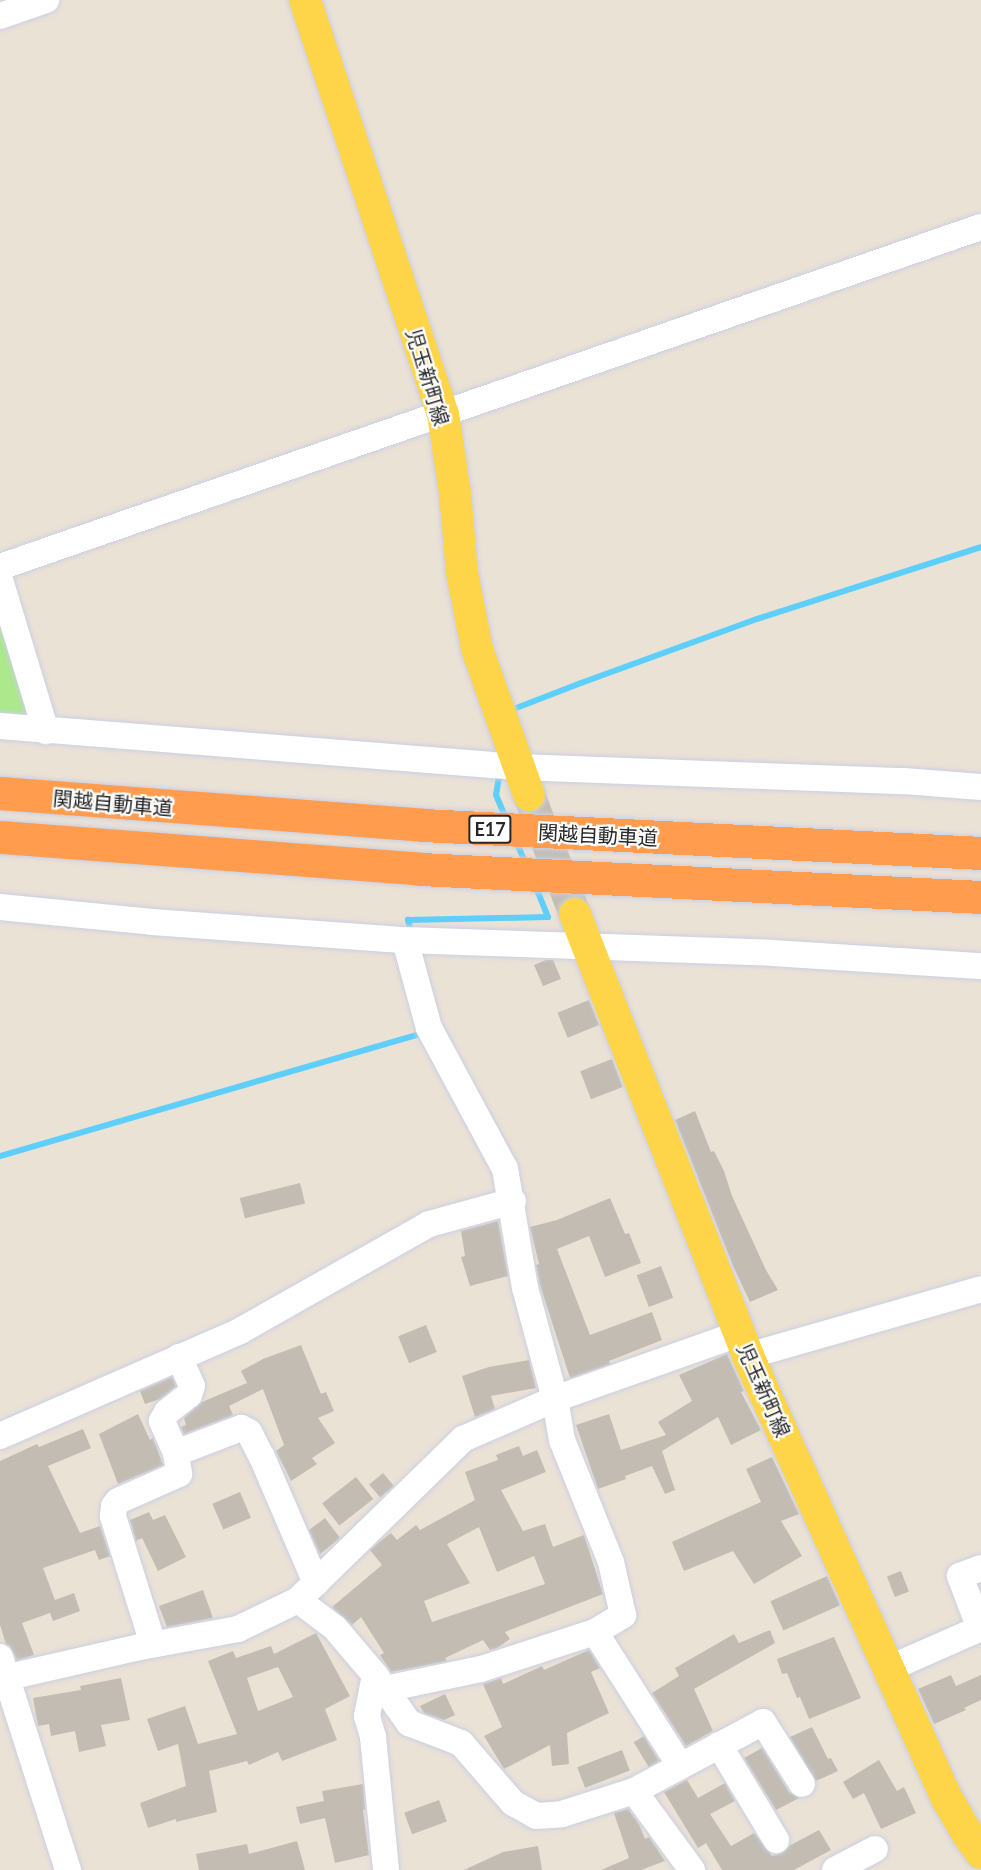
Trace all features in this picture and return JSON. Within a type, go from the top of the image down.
[{"type":"highway","name":"関越自動車道","points":[[0,793],[423,825],[981,853]]},
{"type":"highway","name":"E17","points":[[0,837],[421,869],[981,897]]},
{"type":"main road","name":"児玉新町線","points":[[304,0],[442,414],[455,493],[462,573],[477,649],[524,781]]},
{"type":"main road","name":"児玉新町線","points":[[575,914],[744,1345],[953,1810],[981,1853]]},
{"type":"street","points":[[0,16],[46,0]]},
{"type":"street","points":[[0,567],[981,227]]},
{"type":"street","points":[[0,580],[46,731]]},
{"type":"street","points":[[0,726],[524,781],[904,781],[981,787]]},
{"type":"street","points":[[0,907],[152,922],[405,940],[588,945],[981,966]]},
{"type":"street","points":[[380,1682],[481,1669],[596,1632],[623,1615],[610,1562],[562,1440],[555,1399],[525,1288],[513,1201],[506,1169],[429,1028],[405,940]]},
{"type":"street","points":[[0,1436],[240,1331],[429,1224],[513,1201]]},
{"type":"street","points":[[68,1870],[2,1671],[238,1629],[307,1591],[463,1439],[555,1399],[744,1345],[981,1289]]},
{"type":"street","points":[[153,1644],[113,1516],[114,1506],[118,1501],[179,1474],[176,1453],[162,1421],[168,1412],[189,1395],[192,1386],[179,1358]]},
{"type":"street","points":[[176,1453],[241,1428],[249,1432],[307,1591],[380,1682],[409,1723],[461,1743],[513,1803],[536,1816],[562,1814],[634,1791],[679,1764],[763,1722],[802,1784]]},
{"type":"street","points":[[888,1669],[980,1628],[960,1576],[981,1568]]},
{"type":"street","points":[[596,1632],[679,1764]]},
{"type":"street","points":[[380,1682],[367,1716],[373,1737],[385,1870]]},
{"type":"street","points":[[719,1744],[776,1840]]},
{"type":"street","points":[[634,1791],[692,1870]]},
{"type":"street","points":[[835,1870],[875,1849]]},
{"type":"green space","points":[[0,615],[36,723],[0,718]]},
{"type":"building","points":[[553,960],[561,979],[543,986],[534,965]]},
{"type":"building","points":[[589,1000],[599,1025],[568,1038],[557,1013]]},
{"type":"building","points":[[612,1059],[623,1087],[591,1099],[580,1071]]},
{"type":"building","points":[[695,1111],[711,1152],[714,1151],[724,1171],[732,1196],[766,1270],[778,1290],[750,1302],[733,1266],[675,1120]]},
{"type":"building","points":[[300,1183],[305,1203],[245,1218],[240,1198]]},
{"type":"building","points":[[610,1198],[625,1234],[629,1233],[641,1263],[605,1277],[589,1236],[557,1249],[590,1335],[652,1312],[662,1340],[609,1361],[610,1364],[570,1378],[540,1285],[536,1265],[539,1264],[530,1227],[557,1220]]},
{"type":"building","points":[[498,1221],[508,1276],[470,1286],[461,1257],[465,1256],[461,1231]]},
{"type":"building","points":[[661,1266],[673,1298],[649,1307],[637,1275]]},
{"type":"building","points":[[426,1325],[437,1352],[409,1363],[398,1336]]},
{"type":"building","points":[[301,1345],[321,1394],[326,1392],[334,1411],[318,1418],[335,1443],[312,1458],[317,1464],[291,1481],[276,1451],[284,1445],[263,1389],[229,1406],[233,1415],[184,1434],[181,1427],[186,1425],[184,1418],[202,1402],[247,1383],[241,1371],[263,1359]]},
{"type":"building","points":[[727,1354],[744,1391],[741,1392],[761,1430],[731,1445],[718,1417],[662,1451],[675,1490],[665,1494],[652,1466],[598,1489],[576,1425],[609,1414],[621,1450],[666,1435],[658,1422],[692,1401],[679,1375]]},
{"type":"building","points":[[529,1360],[536,1388],[491,1396],[495,1409],[475,1417],[462,1376],[489,1367]]},
{"type":"building","points":[[172,1377],[176,1386],[160,1399],[145,1404],[140,1391]]},
{"type":"building","points":[[138,1414],[150,1440],[153,1438],[163,1465],[118,1484],[99,1434]]},
{"type":"building","points":[[83,1429],[91,1448],[48,1466],[80,1533],[100,1526],[110,1556],[99,1560],[95,1550],[43,1568],[55,1600],[74,1593],[80,1611],[53,1621],[50,1613],[22,1623],[34,1655],[17,1660],[10,1646],[6,1644],[0,1625],[0,1461],[37,1444],[39,1447]]},
{"type":"building","points":[[519,1446],[523,1456],[537,1450],[546,1472],[501,1490],[523,1531],[545,1524],[553,1547],[584,1535],[603,1594],[505,1632],[510,1639],[497,1648],[490,1650],[483,1640],[445,1658],[447,1661],[391,1672],[380,1655],[384,1653],[361,1617],[352,1625],[332,1607],[382,1565],[370,1550],[391,1533],[397,1540],[416,1525],[420,1530],[475,1500],[465,1472],[498,1460],[496,1455]],"holes":[[[479,1527],[497,1572],[534,1556],[545,1584],[432,1622],[424,1601],[470,1583],[447,1544]]]},
{"type":"building","points":[[772,1457],[799,1514],[781,1521],[802,1556],[754,1584],[733,1551],[684,1571],[672,1542],[761,1502],[746,1469]]},
{"type":"building","points":[[383,1473],[394,1486],[380,1498],[369,1485]]},
{"type":"building","points":[[356,1477],[373,1499],[339,1526],[322,1503]]},
{"type":"building","points":[[240,1492],[251,1518],[223,1529],[212,1504]]},
{"type":"building","points":[[149,1512],[153,1520],[165,1515],[186,1557],[158,1571],[142,1538],[136,1541],[130,1520]]},
{"type":"building","points":[[325,1518],[340,1538],[320,1554],[309,1530]]},
{"type":"building","points":[[901,1571],[909,1592],[895,1597],[887,1576]]},
{"type":"building","points":[[827,1576],[840,1605],[783,1630],[770,1601]]},
{"type":"building","points":[[203,1590],[213,1618],[167,1627],[159,1606]]},
{"type":"building","points":[[770,1630],[775,1643],[694,1689],[713,1731],[686,1746],[652,1693],[679,1676],[675,1668],[734,1634],[739,1643]]},
{"type":"building","points":[[316,1633],[350,1696],[325,1709],[337,1740],[282,1761],[278,1752],[249,1765],[247,1761],[209,1771],[217,1812],[176,1822],[176,1819],[148,1828],[140,1803],[186,1786],[178,1744],[158,1751],[147,1719],[185,1706],[198,1744],[237,1734],[208,1661],[233,1651],[236,1658],[271,1646],[274,1654]],"holes":[[[278,1667],[293,1697],[258,1711],[247,1678]]]},
{"type":"building","points":[[834,1637],[861,1698],[809,1719],[787,1673],[782,1674],[777,1659]]},
{"type":"building","points":[[589,1650],[600,1668],[591,1672],[609,1713],[567,1733],[569,1764],[552,1766],[550,1745],[504,1769],[484,1736],[502,1727],[483,1684],[501,1678],[503,1684],[542,1666],[544,1670]]},
{"type":"building","points":[[951,1675],[956,1686],[981,1675],[981,1700],[964,1708],[966,1710],[934,1724],[918,1689]]},
{"type":"building","points":[[121,1678],[130,1720],[101,1725],[106,1746],[79,1752],[75,1731],[51,1736],[49,1724],[38,1726],[33,1698],[81,1690],[80,1686]]},
{"type":"building","points":[[445,1694],[455,1715],[444,1720],[424,1713],[420,1706]]},
{"type":"building","points":[[812,1727],[828,1759],[831,1758],[838,1771],[816,1781],[790,1737]]},
{"type":"building","points":[[644,1736],[659,1761],[649,1767],[634,1742]]},
{"type":"building","points":[[762,1748],[789,1792],[799,1798],[776,1810],[744,1758]]},
{"type":"building","points":[[622,1750],[630,1771],[585,1788],[577,1767]]},
{"type":"building","points":[[879,1760],[897,1791],[904,1787],[916,1813],[881,1829],[864,1793],[853,1799],[843,1782]]},
{"type":"building","points":[[687,1780],[698,1798],[725,1783],[735,1801],[710,1814],[731,1846],[754,1833],[772,1856],[783,1853],[789,1846],[819,1830],[831,1850],[794,1870],[722,1870],[706,1843],[698,1848],[664,1792]]},
{"type":"building","points":[[363,1784],[365,1810],[363,1810],[369,1855],[335,1863],[325,1818],[300,1824],[296,1807],[324,1801],[322,1791]]},
{"type":"building","points":[[439,1800],[447,1822],[412,1834],[404,1813]]},
{"type":"building","points":[[628,1809],[639,1824],[645,1839],[649,1837],[665,1861],[641,1870],[601,1870],[629,1858],[614,1813]]},
{"type":"building","points":[[297,1841],[305,1870],[199,1870],[196,1854],[247,1844],[249,1854]]},
{"type":"building","points":[[538,1846],[542,1870],[464,1870],[503,1852]]},
{"type":"waterway","points":[[511,713],[511,710],[581,683],[757,619],[981,547]]},
{"type":"waterway","points":[[500,770],[496,795],[506,818]]},
{"type":"waterway","points":[[516,841],[526,865]]},
{"type":"waterway","points":[[412,935],[408,920],[548,917],[535,885]]},
{"type":"waterway","points":[[0,1156],[420,1034],[421,1030]]},
{"type":"tunnel","points":[[529,795],[575,914]]}]
